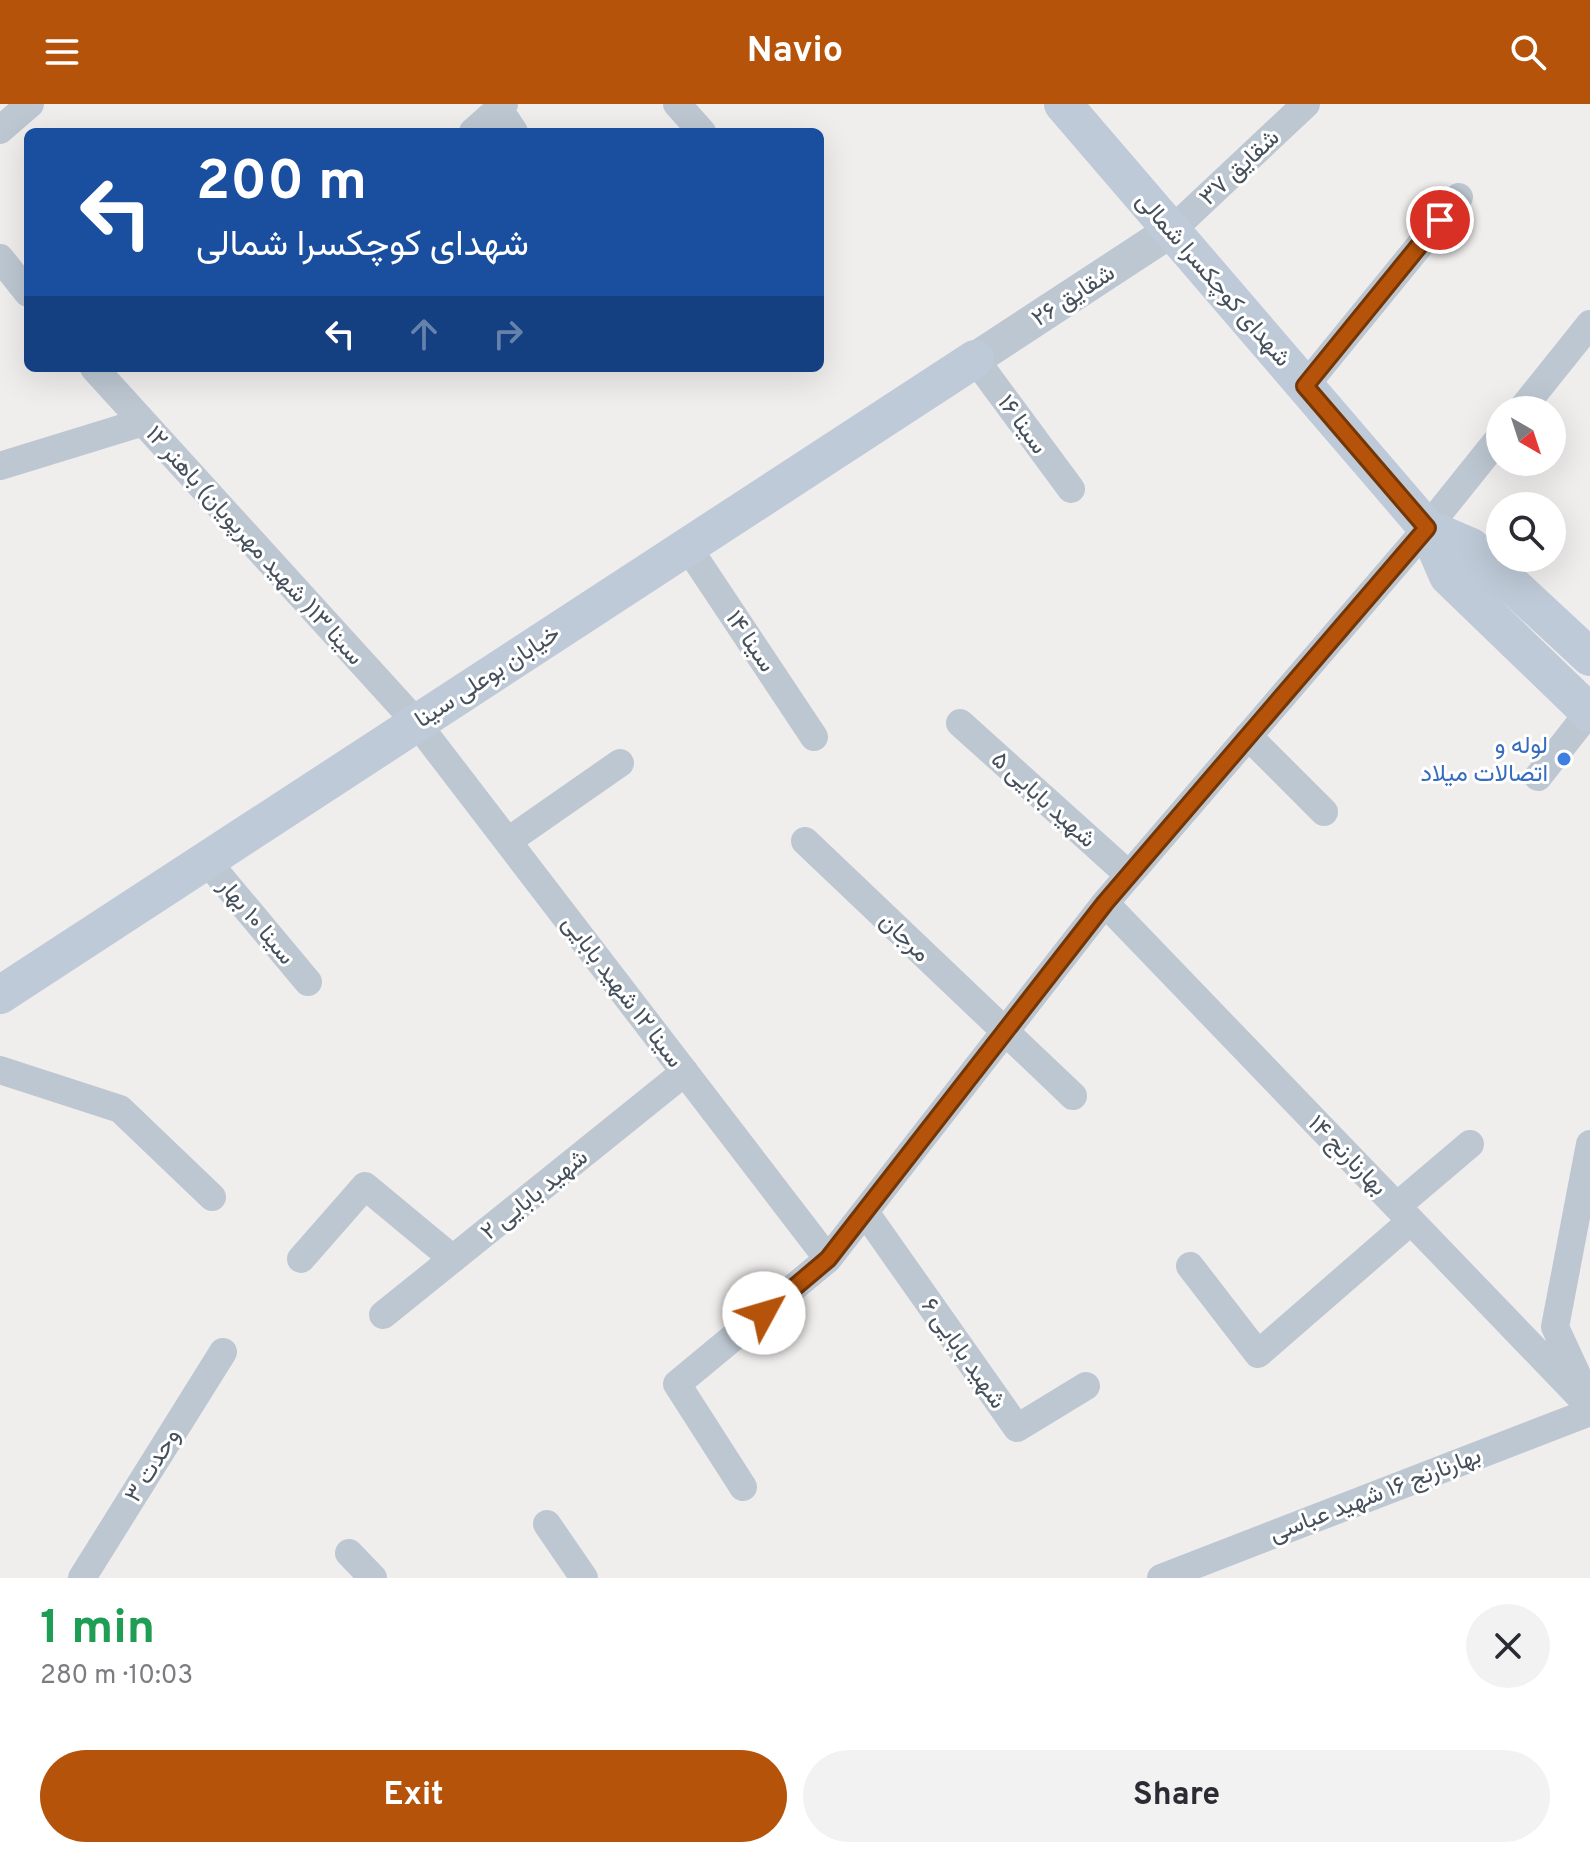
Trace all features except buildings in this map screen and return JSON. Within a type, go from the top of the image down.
[{"type":"main road","name":"شهدای کوچکسرا شمالی","points":[[1063,104],[1427,528]]},
{"type":"main road","name":"خیابان بوعلی سینا","points":[[0,995],[975,359]]},
{"type":"main road","points":[[1427,528],[1471,547],[1590,657]]},
{"type":"main road","points":[[1427,528],[1448,576],[1590,712]]},
{"type":"street","points":[[0,130],[30,104]]},
{"type":"street","points":[[677,104],[698,128]]},
{"type":"street","name":"شقایق ۳۷","points":[[1172,230],[1306,104]]},
{"type":"street","points":[[481,128],[506,115]]},
{"type":"street","points":[[1305,386],[1459,197]]},
{"type":"street","name":"شقایق ۲۶","points":[[975,359],[1172,230]]},
{"type":"street","points":[[0,258],[24,288]]},
{"type":"street","points":[[1532,396],[1590,324]]},
{"type":"street","name":"سینا ۱۶","points":[[975,359],[1071,489]]},
{"type":"street","name":"سینا ۱۳( شهید مهرپویان) باهنر ۱۲","points":[[98,372],[416,722]]},
{"type":"street","points":[[0,466],[143,422]]},
{"type":"street","points":[[743,1487],[677,1384],[828,1259],[1105,903],[1427,528],[1486,454]]},
{"type":"street","name":"سینا ۱۴","points":[[687,546],[814,737]]},
{"type":"street","points":[[1538,777],[1590,712]]},
{"type":"street","name":"سینا ۱۲ شهید بابایی","points":[[416,722],[828,1259]]},
{"type":"street","name":"شهید بابایی ۵","points":[[960,723],[1129,875]]},
{"type":"street","points":[[1248,736],[1324,812]]},
{"type":"street","points":[[508,841],[620,763]]},
{"type":"street","name":"مرجان","points":[[805,841],[1073,1096]]},
{"type":"street","name":"سینا ۱۰ بهار","points":[[206,860],[308,982]]},
{"type":"street","name":"بهارنارنج ۱۴","points":[[1105,903],[1590,1407]]},
{"type":"street","points":[[0,1070],[120,1109],[212,1197]]},
{"type":"street","name":"شهید بابایی ۲","points":[[383,1315],[685,1072]]},
{"type":"street","points":[[1190,1266],[1258,1354],[1404,1213],[1470,1144]]},
{"type":"street","points":[[1590,1144],[1555,1327],[1590,1407]]},
{"type":"street","points":[[301,1259],[365,1186],[453,1259]]},
{"type":"street","name":"شهید بابایی ۶","points":[[865,1212],[1017,1428],[1086,1386]]},
{"type":"street","name":"وحدت ۳","points":[[82,1578],[223,1352]]},
{"type":"street","name":"بهارنارنج ۱۶ شهید عباسی","points":[[1161,1578],[1590,1407]]},
{"type":"street","points":[[547,1524],[584,1578]]},
{"type":"street","points":[[349,1553],[373,1578]]},
{"type":"place","name":"لوله و اتصالات میلاد","points":[[1564,759]]},
{"type":"route","points":[[764,1313],[828,1259],[1105,903],[1427,528],[1305,386],[1440,220]]}]
